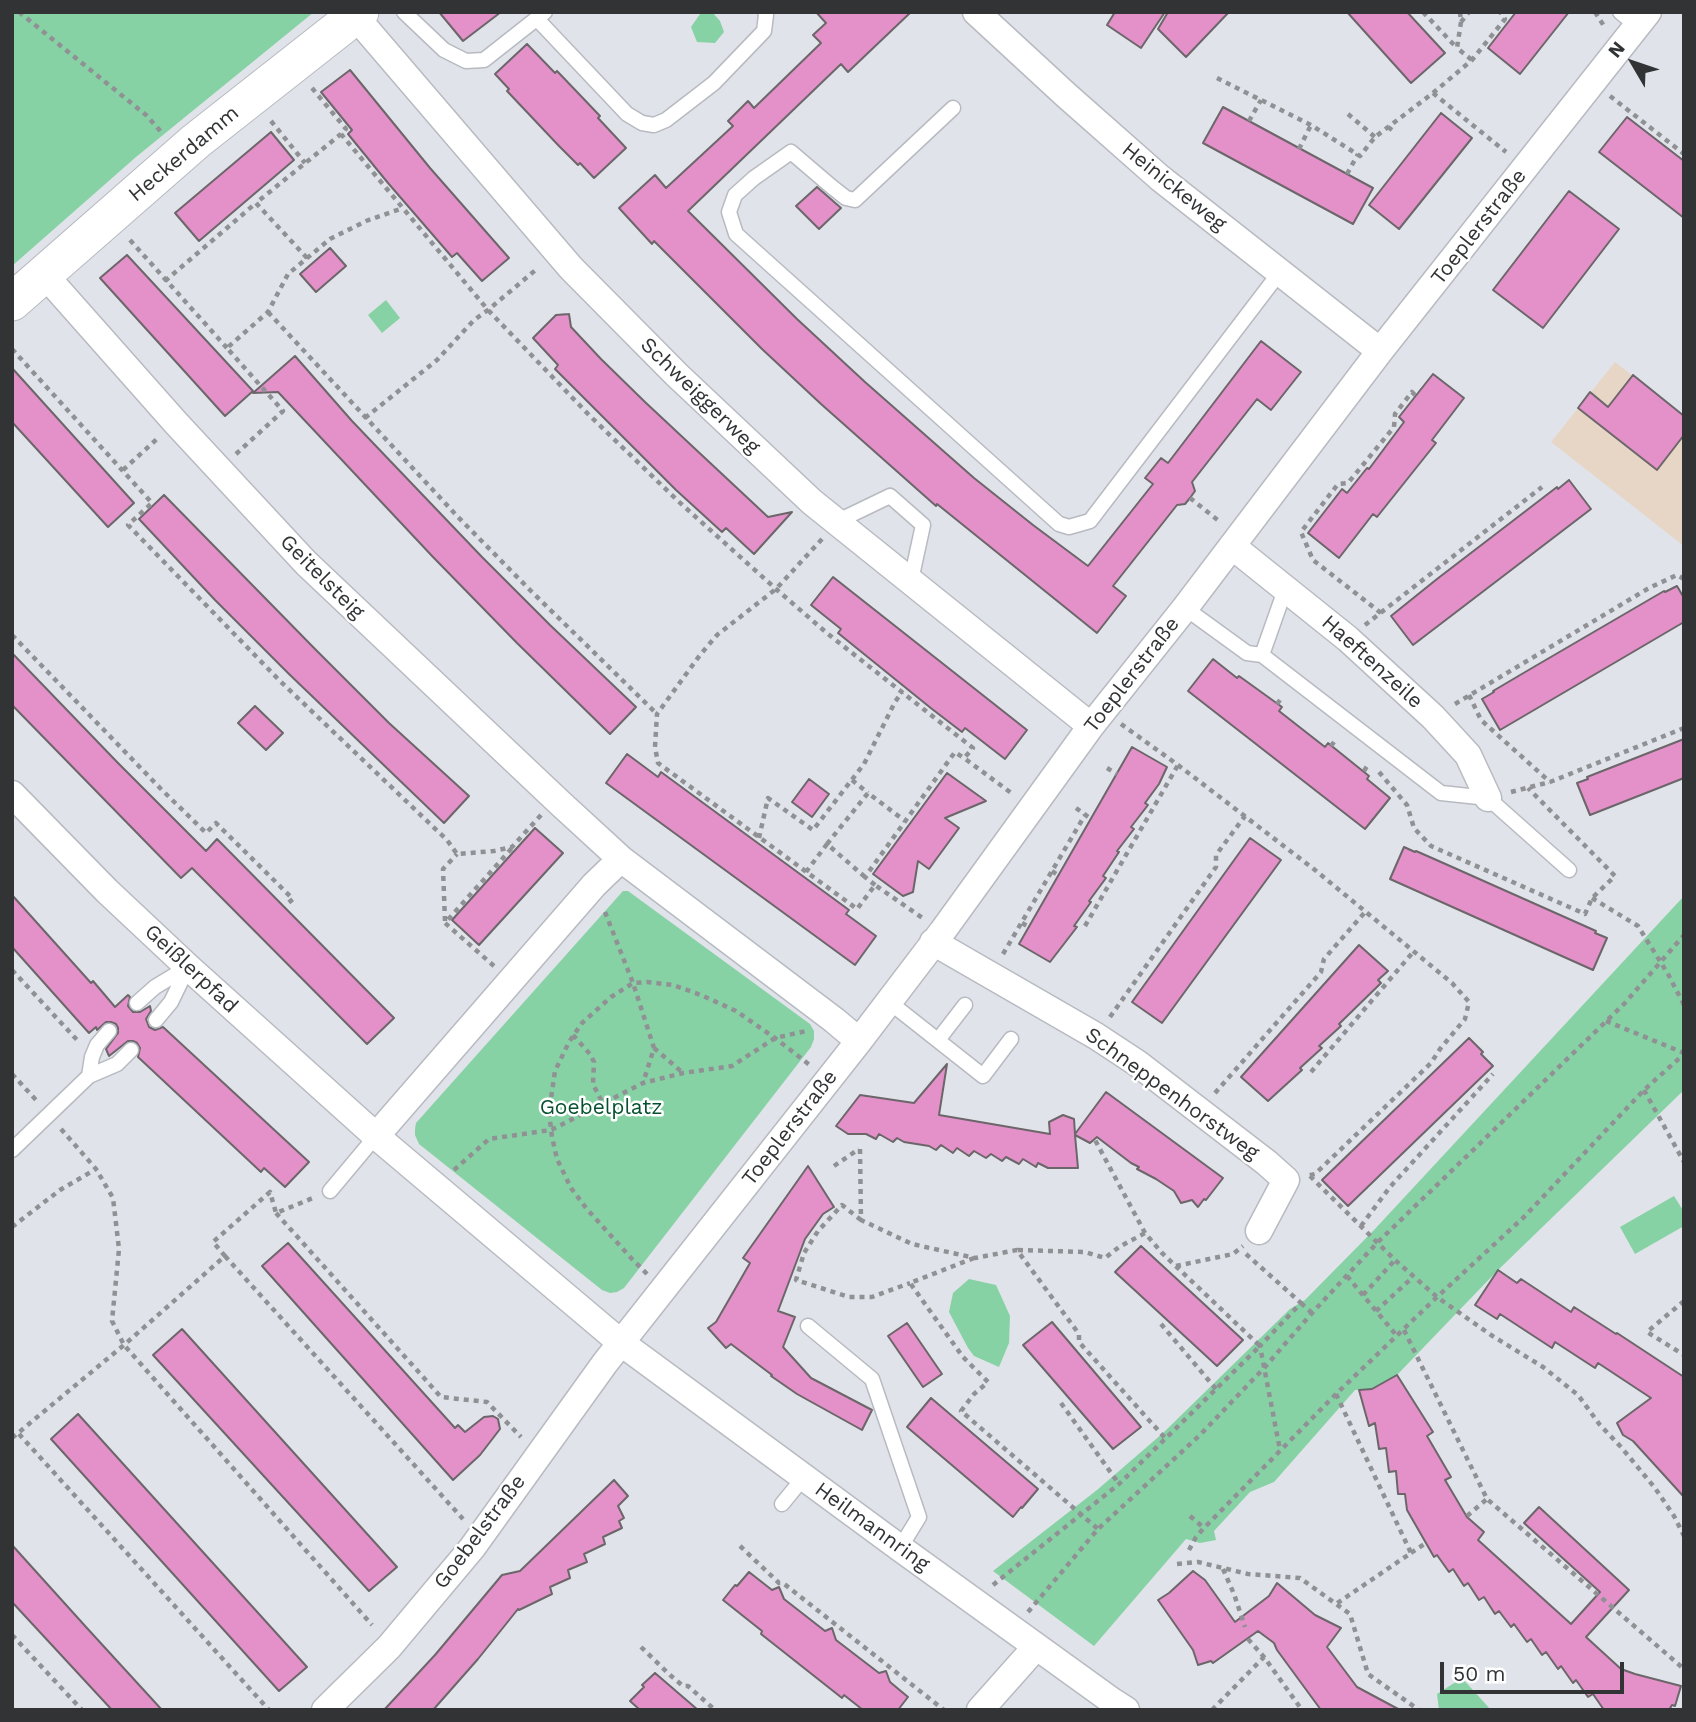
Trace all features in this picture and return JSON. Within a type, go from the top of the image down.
[{"type":"street","name":"Heinickeweg","points":[[976,12],[1160,178],[1380,351]]},
{"type":"street","name":"Schweiggerweg","points":[[357,14],[571,268],[677,375],[811,502],[909,581],[1097,719]]},
{"type":"street","name":"Heckerdamm","points":[[12,302],[196,141],[357,14]]},
{"type":"street","name":"Toeplerstraße","points":[[620,1342],[859,1041],[1097,719],[1233,546],[1380,351],[1593,83],[1635,17]]},
{"type":"street","name":"Geitelsteig","points":[[44,274],[176,423],[306,563],[621,859]]},
{"type":"street","name":"Haeftenzeile","points":[[1233,546],[1348,639],[1433,717],[1468,755],[1489,798]]},
{"type":"street","name":"Geißlerpfad","points":[[12,794],[107,891],[376,1136]]},
{"type":"street","points":[[620,1342],[376,1136],[594,885],[621,859],[859,1041]]},
{"type":"street","name":"Schneppenhorstweg","points":[[937,937],[1137,1063],[1267,1163],[1298,1177]]},
{"type":"street","points":[[1250,1240],[1298,1177]]},
{"type":"street","name":"Heilmannring","points":[[620,1342],[1126,1710]]},
{"type":"street","name":"Goebelstraße","points":[[326,1710],[389,1647],[472,1548],[620,1342]]},
{"type":"street","points":[[980,1710],[1036,1647]]},
{"type":"lane","points":[[404,12],[444,50],[466,61],[484,60],[541,15],[627,114],[642,123],[654,124],[666,120],[714,83],[764,31],[765,12]]},
{"type":"lane","points":[[953,107],[855,200],[846,198],[791,152],[735,195],[729,212],[736,234],[1059,524],[1069,527],[1090,521],[1280,272]]},
{"type":"lane","points":[[836,522],[890,496],[923,525],[914,570],[909,581]]},
{"type":"lane","points":[[1262,655],[1286,587]]},
{"type":"lane","points":[[1185,608],[1247,653],[1262,655],[1441,793],[1489,798],[1569,870]]},
{"type":"lane","points":[[136,1003],[155,987],[188,967]]},
{"type":"lane","points":[[156,1020],[171,1002],[188,967]]},
{"type":"lane","points":[[888,1001],[983,1076],[1011,1039]]},
{"type":"lane","points":[[938,1040],[965,1005]]},
{"type":"lane","points":[[89,1076],[97,1045],[109,1031]]},
{"type":"lane","points":[[12,1150],[89,1076],[117,1064],[131,1050]]},
{"type":"lane","points":[[330,1191],[376,1136]]},
{"type":"lane","points":[[808,1326],[872,1379],[919,1517],[900,1548]]},
{"type":"lane","points":[[782,1504],[804,1477]]},
{"type":"path","points":[[19,12],[146,115]]},
{"type":"path","points":[[1423,12],[1472,60]]},
{"type":"path","points":[[1457,48],[1460,12]]},
{"type":"path","points":[[1461,22],[1469,12]]},
{"type":"path","points":[[1216,78],[1311,125],[1360,156],[1375,138],[1472,60],[1504,19],[1500,12]]},
{"type":"path","points":[[1593,83],[1684,154]]},
{"type":"path","points":[[165,281],[346,129],[312,88]]},
{"type":"path","points":[[1433,93],[1526,168]]},
{"type":"path","points":[[1249,121],[1261,100]]},
{"type":"path","points":[[1348,114],[1375,138]]},
{"type":"path","points":[[271,121],[305,163]]},
{"type":"path","points":[[1299,149],[1311,125]]},
{"type":"path","points":[[1388,127],[1396,133]]},
{"type":"path","points":[[341,134],[488,310],[590,416],[678,501],[776,589],[828,634],[973,748],[964,758]]},
{"type":"path","points":[[1347,174],[1358,154]]},
{"type":"path","points":[[256,203],[307,258]]},
{"type":"path","points":[[227,348],[268,312],[288,274],[330,239],[366,221],[403,208]]},
{"type":"path","points":[[130,240],[284,411],[220,469]]},
{"type":"path","points":[[365,418],[437,360],[474,320],[557,251]]},
{"type":"path","points":[[268,312],[365,418],[530,590],[657,714]]},
{"type":"path","points":[[12,349],[152,503],[128,525],[280,681],[447,840],[457,854]]},
{"type":"path","points":[[1381,613],[1313,560],[1301,532],[1324,508],[1339,484],[1348,483],[1363,470],[1394,427],[1395,414],[1412,392],[1416,396]]},
{"type":"path","points":[[122,470],[176,423]]},
{"type":"path","points":[[1348,639],[1542,487]]},
{"type":"path","points":[[1190,498],[1219,521]]},
{"type":"path","points":[[836,522],[776,589],[717,635],[700,655],[657,714],[654,747],[658,764],[857,909],[875,884]]},
{"type":"path","points":[[1433,717],[1649,588],[1676,575],[1684,579]]},
{"type":"path","points":[[12,635],[206,833],[216,823],[293,899],[288,904]]},
{"type":"path","points":[[1275,690],[1283,696],[1278,704]]},
{"type":"path","points":[[760,838],[768,798],[813,830],[864,764],[902,692]]},
{"type":"path","points":[[1469,695],[1481,720],[1550,782]]},
{"type":"path","points":[[1097,719],[1144,739],[1366,911],[1452,983],[1469,1002],[1465,1019],[1431,1063],[1315,1174],[1298,1177]]},
{"type":"path","points":[[1489,798],[1550,782],[1684,728]]},
{"type":"path","points":[[1331,746],[1337,738]]},
{"type":"path","points":[[865,877],[955,752],[1032,808]]},
{"type":"path","points":[[1364,771],[1369,764],[1367,761]]},
{"type":"path","points":[[1085,926],[1178,765]]},
{"type":"path","points":[[1107,768],[1117,775]]},
{"type":"path","points":[[1379,771],[1407,805],[1414,828],[1432,846],[1585,914],[1592,898],[1615,876],[1528,788]]},
{"type":"path","points":[[852,780],[905,821]]},
{"type":"path","points":[[806,872],[868,793]]},
{"type":"path","points":[[445,923],[555,799]]},
{"type":"path","points":[[1076,808],[1091,819]]},
{"type":"path","points":[[1001,958],[1085,815]]},
{"type":"path","points":[[1096,1036],[1216,867],[1216,855],[1245,816]]},
{"type":"path","points":[[827,844],[937,937]]},
{"type":"path","points":[[511,981],[445,923],[443,869],[457,854],[512,847]]},
{"type":"path","points":[[1052,871],[1058,875]]},
{"type":"path","points":[[594,885],[633,983],[654,1048],[683,1073]]},
{"type":"path","points":[[1592,898],[1638,926],[1684,1005]]},
{"type":"path","points":[[1200,1110],[1321,972],[1324,959],[1366,911]]},
{"type":"path","points":[[1021,923],[1028,927]]},
{"type":"path","points":[[1028,1612],[1098,1530],[1200,1435],[1377,1242],[1624,1004],[1684,935]]},
{"type":"path","points":[[1311,1072],[1414,951]]},
{"type":"path","points":[[12,970],[93,1057]]},
{"type":"path","points":[[663,1288],[610,1236],[571,1188],[557,1159],[549,1112],[555,1070],[582,1023],[611,997],[633,983],[673,985],[736,1011],[829,1079]]},
{"type":"path","points":[[1189,1549],[1204,1528],[1336,1394],[1524,1217],[1644,1090],[1684,1053],[1606,1021]]},
{"type":"path","points":[[573,1035],[594,1062],[593,1083],[603,1104]]},
{"type":"path","points":[[433,1184],[453,1171],[489,1139],[551,1130],[643,1083],[683,1073],[732,1066],[775,1038]]},
{"type":"path","points":[[643,1083],[654,1048]]},
{"type":"path","points":[[12,1074],[96,1169],[113,1198],[119,1249],[112,1321],[124,1345],[372,1625]]},
{"type":"path","points":[[1361,1226],[1390,1186],[1493,1074]]},
{"type":"path","points":[[1644,1090],[1684,1162]]},
{"type":"path","points":[[1094,1138],[1145,1233],[1162,1253],[1260,1346],[1280,1451]]},
{"type":"path","points":[[834,1166],[860,1149],[861,1220]]},
{"type":"path","points":[[12,1227],[60,1190],[96,1169]]},
{"type":"path","points":[[1298,1177],[1361,1226],[1437,1297],[1543,1367],[1578,1395],[1600,1425],[1655,1488],[1684,1536]]},
{"type":"path","points":[[276,1213],[330,1191]]},
{"type":"path","points":[[463,1519],[213,1242],[270,1192],[276,1213],[441,1397],[487,1402],[521,1437]]},
{"type":"path","points":[[975,1258],[912,1244],[861,1220],[842,1205],[818,1231],[804,1254],[796,1280],[849,1297],[872,1297],[975,1258],[1017,1250],[1085,1252],[1105,1258],[1145,1233]]},
{"type":"path","points":[[1177,1266],[1233,1254],[1250,1240],[1301,1303],[1312,1312]]},
{"type":"path","points":[[1017,1250],[1079,1334],[1079,1342],[1165,1438]]},
{"type":"path","points":[[12,1438],[225,1256]]},
{"type":"path","points":[[1363,1295],[1395,1260]]},
{"type":"path","points":[[1347,1276],[1397,1336]]},
{"type":"path","points":[[1376,1311],[1413,1277]]},
{"type":"path","points":[[910,1283],[963,1357],[988,1382],[961,1411],[1098,1530]]},
{"type":"path","points":[[1684,1301],[1647,1332],[1684,1355]]},
{"type":"path","points":[[973,1601],[1119,1483],[1301,1303]]},
{"type":"path","points":[[1161,1324],[1216,1390]]},
{"type":"path","points":[[1404,1330],[1487,1499],[1684,1669]]},
{"type":"path","points":[[1336,1394],[1411,1553]]},
{"type":"path","points":[[1061,1403],[1119,1483]]},
{"type":"path","points":[[19,1434],[269,1710]]},
{"type":"path","points":[[1467,1516],[1487,1499]]},
{"type":"path","points":[[1190,1516],[1204,1528]]},
{"type":"path","points":[[1336,1604],[1426,1543]]},
{"type":"path","points":[[740,1546],[779,1583],[783,1583],[944,1710]]},
{"type":"path","points":[[1177,1564],[1198,1562],[1248,1574],[1300,1578],[1350,1614],[1368,1674],[1419,1710]]},
{"type":"path","points":[[1222,1569],[1245,1627]]},
{"type":"path","points":[[12,1635],[82,1710]]},
{"type":"path","points":[[1248,1639],[1302,1710]]},
{"type":"path","points":[[642,1647],[670,1675],[683,1686],[688,1686],[715,1710]]},
{"type":"path","points":[[1212,1710],[1264,1657]]},
{"type":"shaded area","points":[[1615,362],[1684,416],[1684,546],[1551,442]]},
{"type":"green space","points":[[12,12],[314,12],[136,157],[12,266]]},
{"type":"green space","points":[[713,13],[724,32],[715,43],[697,42],[691,27],[700,14]]},
{"type":"green space","points":[[386,300],[400,318],[382,333],[368,315]]},
{"type":"green space","name":"Goebelplatz","points":[[623,891],[628,891],[810,1024],[814,1039],[811,1047],[624,1288],[610,1293],[602,1290],[419,1144],[415,1129],[416,1123]]},
{"type":"green space","points":[[1684,896],[1684,1090],[1498,1270],[1397,1375],[1372,1389],[1355,1390],[1274,1482],[1250,1492],[1214,1531],[1216,1540],[1200,1543],[1186,1539],[1094,1646],[993,1571],[1097,1490],[1163,1433],[1290,1309],[1305,1300],[1374,1230]]},
{"type":"green space","points":[[1674,1196],[1684,1212],[1684,1226],[1635,1254],[1620,1227]]},
{"type":"green space","points":[[969,1279],[996,1285],[1010,1316],[1009,1343],[999,1367],[974,1356],[949,1312],[953,1293]]},
{"type":"green space","points":[[1462,1678],[1491,1710],[1439,1710],[1437,1694]]},
{"type":"building","points":[[439,12],[501,12],[463,41]]},
{"type":"building","points":[[816,12],[911,12],[848,72],[841,64],[688,211],[865,382],[974,478],[1088,566],[1153,484],[1145,478],[1161,458],[1168,463],[1261,341],[1301,372],[1271,410],[1257,399],[1192,482],[1195,491],[1190,498],[1185,504],[1177,505],[1113,586],[1126,596],[1097,633],[937,504],[936,506],[821,404],[654,241],[652,244],[619,208],[655,175],[666,188],[733,126],[728,121],[748,101],[754,108],[821,43],[813,35],[826,23]]},
{"type":"building","points":[[1115,12],[1165,12],[1141,48],[1107,25]]},
{"type":"building","points":[[1168,12],[1229,12],[1186,57],[1158,29]]},
{"type":"building","points":[[1347,12],[1407,12],[1445,53],[1411,83]]},
{"type":"building","points":[[1516,12],[1569,12],[1520,74],[1488,48]]},
{"type":"building","points":[[527,44],[600,116],[598,118],[626,148],[594,178],[559,146],[507,91],[509,89],[495,74]]},
{"type":"building","points":[[350,70],[430,168],[509,258],[482,281],[457,253],[452,257],[388,183],[348,134],[352,130],[321,92]]},
{"type":"building","points":[[1223,107],[1373,188],[1353,224],[1203,143]]},
{"type":"building","points":[[1441,113],[1472,138],[1399,229],[1369,205]]},
{"type":"building","points":[[1627,117],[1684,161],[1684,218],[1599,152]]},
{"type":"building","points":[[271,132],[294,160],[199,241],[175,213]]},
{"type":"building","points":[[817,187],[841,208],[819,229],[796,206]]},
{"type":"building","points":[[1569,191],[1619,229],[1543,328],[1493,290]]},
{"type":"building","points":[[330,248],[346,266],[316,292],[300,274]]},
{"type":"building","points":[[127,255],[253,391],[225,416],[100,278]]},
{"type":"building","points":[[569,314],[571,327],[601,359],[768,517],[792,512],[754,554],[726,528],[722,532],[676,490],[555,369],[558,365],[533,338],[556,315]]},
{"type":"building","points":[[295,356],[352,421],[482,557],[636,707],[610,734],[433,557],[278,392],[253,393]]},
{"type":"building","points":[[12,368],[134,503],[108,527],[12,422]]},
{"type":"building","points":[[1433,374],[1464,398],[1432,440],[1436,443],[1377,517],[1373,514],[1339,558],[1308,533],[1342,489],[1347,493],[1367,468],[1369,469],[1404,422],[1399,417]]},
{"type":"building","points":[[1633,375],[1684,416],[1684,435],[1657,470],[1578,408],[1590,392],[1608,407]]},
{"type":"building","points":[[1569,480],[1591,509],[1413,645],[1391,616]]},
{"type":"building","points":[[164,495],[389,723],[469,796],[444,823],[289,674],[139,519]]},
{"type":"building","points":[[833,577],[1027,730],[1005,759],[965,728],[962,732],[932,709],[838,633],[841,629],[811,605]]},
{"type":"building","points":[[1677,586],[1684,598],[1684,622],[1500,730],[1482,699],[1664,591]]},
{"type":"building","points":[[12,653],[206,851],[217,839],[394,1018],[367,1044],[192,868],[181,878],[12,705]]},
{"type":"building","points":[[1213,659],[1282,707],[1279,711],[1325,747],[1328,743],[1369,776],[1367,779],[1390,798],[1365,829],[1188,691]]},
{"type":"building","points":[[255,706],[283,733],[266,750],[238,723]]},
{"type":"building","points":[[1684,739],[1684,778],[1590,815],[1577,783]]},
{"type":"building","points":[[1132,747],[1167,767],[1145,803],[1148,805],[1131,827],[1134,829],[1103,876],[1106,878],[1074,926],[1077,927],[1050,962],[1019,944]]},
{"type":"building","points":[[627,754],[658,777],[661,772],[849,910],[846,914],[876,936],[855,965],[606,783]]},
{"type":"building","points":[[947,773],[986,801],[945,818],[959,828],[929,869],[918,861],[913,892],[903,896],[873,874]]},
{"type":"building","points":[[809,779],[829,794],[812,817],[792,802]]},
{"type":"building","points":[[535,828],[563,853],[479,945],[452,920]]},
{"type":"building","points":[[1250,838],[1281,860],[1162,1023],[1132,1002]]},
{"type":"building","points":[[1404,847],[1607,938],[1593,970],[1390,879]]},
{"type":"building","points":[[12,895],[115,1007],[128,995],[128,1006],[133,1012],[140,1012],[150,1006],[151,1011],[146,1019],[149,1027],[155,1030],[163,1027],[309,1162],[285,1187],[264,1168],[261,1172],[138,1057],[140,1048],[137,1043],[128,1041],[109,1056],[106,1049],[118,1033],[116,1024],[106,1022],[89,1033],[12,947]]},
{"type":"building","points":[[1359,945],[1388,971],[1378,980],[1381,983],[1319,1046],[1322,1048],[1300,1068],[1302,1070],[1268,1101],[1241,1077]]},
{"type":"building","points":[[1469,1038],[1493,1066],[1348,1206],[1322,1180]]},
{"type":"building","points":[[947,1064],[939,1115],[1050,1134],[1049,1122],[1063,1115],[1074,1119],[1075,1134],[1106,1092],[1223,1178],[1198,1207],[1192,1200],[1181,1203],[1174,1191],[1137,1169],[1139,1167],[1097,1137],[1090,1143],[1075,1135],[1078,1168],[1048,1168],[1038,1163],[1036,1167],[1023,1159],[1019,1164],[1006,1157],[1002,1161],[991,1154],[986,1158],[974,1151],[969,1156],[957,1148],[953,1153],[941,1145],[936,1150],[897,1138],[893,1142],[879,1134],[876,1139],[866,1134],[848,1134],[836,1126],[860,1095],[914,1103]]},
{"type":"building","points":[[808,1166],[834,1207],[823,1214],[805,1239],[778,1311],[795,1317],[783,1347],[811,1378],[872,1410],[862,1430],[797,1394],[731,1344],[726,1348],[708,1328],[716,1322],[750,1263],[743,1258]]},
{"type":"building","points":[[288,1243],[455,1428],[458,1425],[465,1432],[484,1417],[493,1416],[498,1419],[500,1429],[480,1455],[453,1480],[262,1266]]},
{"type":"building","points":[[1141,1246],[1243,1340],[1217,1366],[1115,1272]]},
{"type":"building","points":[[1498,1270],[1517,1283],[1521,1279],[1571,1312],[1574,1307],[1684,1377],[1684,1497],[1633,1441],[1623,1435],[1617,1423],[1651,1398],[1598,1363],[1595,1368],[1555,1342],[1552,1348],[1500,1314],[1497,1319],[1475,1305]]},
{"type":"building","points":[[1052,1322],[1141,1427],[1113,1449],[1023,1345]]},
{"type":"building","points":[[907,1323],[942,1374],[923,1387],[888,1336]]},
{"type":"building","points":[[182,1329],[397,1567],[369,1591],[153,1355]]},
{"type":"building","points":[[1397,1375],[1433,1432],[1427,1436],[1451,1477],[1445,1480],[1467,1517],[1484,1532],[1478,1540],[1571,1624],[1600,1592],[1524,1523],[1539,1507],[1629,1590],[1586,1637],[1621,1669],[1681,1686],[1675,1706],[1672,1705],[1669,1710],[1604,1710],[1593,1694],[1588,1697],[1576,1680],[1573,1683],[1561,1666],[1558,1669],[1546,1652],[1542,1655],[1531,1639],[1527,1642],[1514,1624],[1511,1627],[1499,1611],[1495,1614],[1484,1597],[1479,1600],[1468,1583],[1464,1586],[1453,1569],[1449,1572],[1437,1555],[1434,1557],[1407,1510],[1405,1494],[1398,1494],[1396,1471],[1389,1472],[1386,1448],[1379,1449],[1375,1423],[1369,1426],[1359,1390],[1372,1389]]},
{"type":"building","points":[[931,1398],[1038,1489],[1013,1517],[907,1427]]},
{"type":"building","points":[[78,1414],[307,1667],[279,1691],[51,1439]]},
{"type":"building","points":[[614,1480],[628,1496],[618,1506],[624,1518],[619,1521],[622,1528],[603,1537],[605,1544],[584,1554],[587,1562],[568,1570],[570,1578],[550,1587],[552,1594],[518,1609],[433,1710],[384,1710],[435,1655],[502,1575],[520,1571]]},
{"type":"building","points":[[12,1545],[162,1710],[112,1710],[12,1602]]},
{"type":"building","points":[[1193,1571],[1205,1580],[1235,1622],[1269,1596],[1277,1583],[1315,1615],[1341,1628],[1327,1647],[1357,1687],[1400,1710],[1321,1710],[1274,1643],[1258,1631],[1213,1663],[1211,1661],[1198,1665],[1193,1650],[1158,1600]]},
{"type":"building","points":[[749,1572],[772,1590],[779,1587],[784,1599],[825,1631],[832,1628],[836,1640],[879,1673],[886,1671],[890,1682],[908,1697],[898,1710],[863,1710],[844,1695],[842,1698],[723,1600]]},
{"type":"building","points":[[655,1673],[698,1710],[640,1710],[630,1701]]}]
